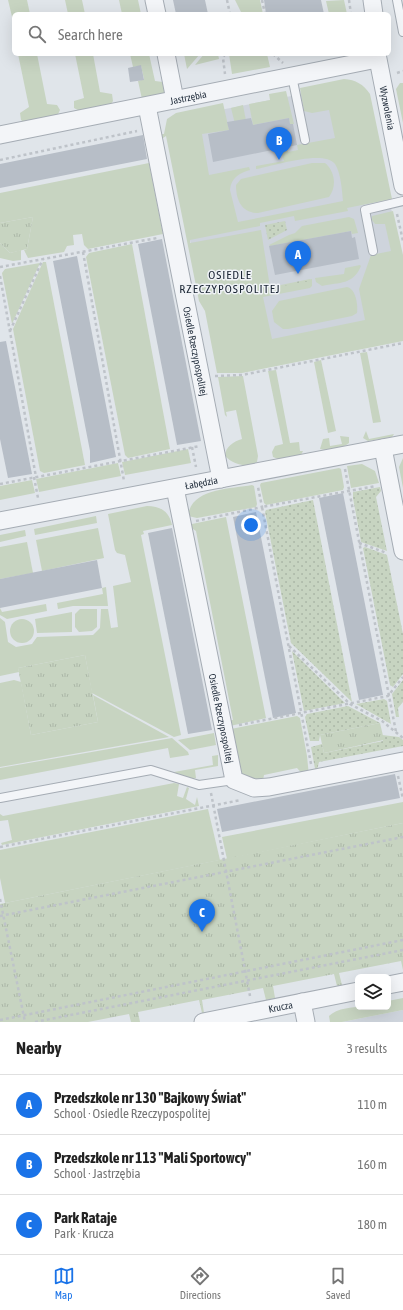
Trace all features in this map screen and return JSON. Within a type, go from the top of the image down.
[{"type":"street","points":[[154,0],[157,12]]},
{"type":"street","points":[[372,0],[374,12]]},
{"type":"street","points":[[166,56],[175,100]]},
{"type":"street","name":"Jastrzębia","points":[[0,135],[175,100],[289,71],[377,57]]},
{"type":"street","name":"Wyzwolenia","points":[[377,57],[403,186]]},
{"type":"street","name":"Osiedle Rzeczypospolitej","points":[[147,106],[221,479]]},
{"type":"street","name":"Łabędzia","points":[[0,521],[403,444]]},
{"type":"street","points":[[383,448],[390,483],[396,552]]},
{"type":"street","name":"Osiedle Rzeczypospolitej","points":[[175,488],[234,780]]},
{"type":"street","points":[[234,780],[254,788],[400,765]]},
{"type":"street","points":[[391,984],[403,982]]},
{"type":"street","name":"Krucza","points":[[203,1022],[355,992]]},
{"type":"street","points":[[302,1002],[306,1022]]},
{"type":"lane","points":[[397,0],[403,32]]},
{"type":"lane","points":[[289,71],[305,140]]},
{"type":"lane","points":[[373,251],[365,210],[403,201]]},
{"type":"lane","points":[[0,798],[151,770],[189,783],[210,785],[234,780]]},
{"type":"path","points":[[228,0],[230,12]]},
{"type":"path","points":[[262,0],[265,12]]},
{"type":"path","points":[[349,0],[351,12]]},
{"type":"path","points":[[275,56],[289,71]]},
{"type":"path","points":[[0,160],[145,130]]},
{"type":"path","points":[[0,267],[159,238]]},
{"type":"path","points":[[83,252],[122,472]]},
{"type":"path","points":[[10,331],[43,258]]},
{"type":"path","points":[[0,276],[36,489]]},
{"type":"path","points":[[201,378],[242,375],[403,343]]},
{"type":"path","points":[[1,483],[205,445]]},
{"type":"path","points":[[192,447],[196,468],[201,465]]},
{"type":"path","points":[[344,463],[396,732]]},
{"type":"path","points":[[256,481],[302,713],[313,779]]},
{"type":"path","points":[[182,524],[262,507],[390,483]]},
{"type":"path","points":[[359,543],[396,552]]},
{"type":"path","points":[[289,646],[350,704],[382,721],[403,738]]},
{"type":"path","points":[[223,728],[388,696],[403,677]]},
{"type":"path","points":[[400,765],[403,799]]},
{"type":"path","points":[[210,785],[253,1012]]},
{"type":"path","points":[[0,848],[245,800]]},
{"type":"path","points":[[2,916],[403,837]]},
{"type":"path","points":[[0,899],[2,916],[25,1022]]},
{"type":"path","points":[[0,1020],[403,940]]},
{"type":"path","points":[[35,1022],[403,950]]},
{"type":"shaded area","points":[[348,85],[369,101],[394,222],[403,324],[216,362],[207,310],[200,300],[190,240],[174,119]]},
{"type":"shaded area","points":[[403,1010],[403,1022],[342,1022]]},
{"type":"green space","points":[[8,0],[27,0],[30,12],[12,12],[12,17]]},
{"type":"green space","points":[[65,0],[82,0],[85,12],[68,12]]},
{"type":"green space","points":[[119,0],[138,0],[141,12],[122,12]]},
{"type":"green space","points":[[235,0],[260,0],[263,12],[241,12]]},
{"type":"green space","points":[[344,0],[347,12],[329,12],[326,1]]},
{"type":"green space","points":[[18,56],[37,56],[47,104],[57,105],[60,110],[57,116],[24,122],[21,120],[20,113],[29,107]]},
{"type":"green space","points":[[75,56],[93,56],[100,92],[112,94],[113,101],[111,104],[80,111],[74,108],[74,101],[84,98]]},
{"type":"green space","points":[[130,56],[149,56],[155,81],[166,84],[165,94],[142,99],[138,81],[144,79],[141,66],[133,67]]},
{"type":"green space","points":[[184,56],[198,56],[187,69]]},
{"type":"green space","points":[[202,56],[218,56],[219,59],[195,65]]},
{"type":"green space","points":[[229,56],[267,56],[270,67],[232,74]]},
{"type":"green space","points":[[344,79],[359,83],[370,94],[392,199],[347,208],[348,211],[295,221],[294,216],[260,223],[260,226],[190,240],[190,243],[261,230],[271,288],[312,279],[312,286],[310,288],[263,297],[272,339],[365,320],[359,289],[371,255],[391,251],[385,224],[375,224],[372,220],[372,216],[393,211],[403,255],[403,341],[242,373],[217,373],[205,311],[199,301],[166,136],[160,140],[158,134],[164,134],[167,119],[176,113],[223,103],[229,130],[202,134],[209,175],[249,167],[250,170],[242,173],[234,179],[230,190],[238,222],[343,201],[339,172],[335,164],[329,160],[310,158],[256,169],[256,166],[284,161],[280,149],[287,148],[288,152],[298,150],[297,145],[335,138],[329,110],[312,113],[304,111],[300,88]]},
{"type":"green space","points":[[400,83],[403,83],[403,123],[396,89]]},
{"type":"green space","points":[[286,91],[294,124],[290,124],[289,118],[253,125],[249,104],[270,100],[269,94]]},
{"type":"green space","points":[[243,105],[247,126],[236,128],[231,108]]},
{"type":"green space","points":[[149,163],[163,234],[88,249],[84,245],[82,234],[73,235],[74,245],[67,246],[64,252],[28,258],[24,250],[27,249],[33,217],[0,223],[0,193]]},
{"type":"green space","points":[[312,163],[325,163],[331,170],[334,184],[332,193],[329,197],[258,213],[248,211],[241,205],[237,196],[236,185],[241,179]]},
{"type":"green space","points":[[33,217],[27,249],[10,253],[0,243],[0,223]]},
{"type":"green space","points":[[349,217],[354,219],[358,233],[352,234],[351,231],[269,245],[295,233],[302,226]]},
{"type":"green space","points":[[285,221],[287,230],[268,240],[265,225]]},
{"type":"green space","points":[[0,243],[10,253],[21,250],[21,260],[13,261],[0,258]]},
{"type":"green space","points":[[132,244],[170,449],[128,458],[125,455],[86,257],[89,253]]},
{"type":"green space","points":[[43,262],[46,262],[85,465],[44,473],[40,471],[13,329]]},
{"type":"green space","points":[[40,263],[12,324],[2,273],[5,269]]},
{"type":"green space","points":[[361,266],[358,272],[354,277],[345,282],[322,286],[316,282],[315,278],[344,274],[345,268]]},
{"type":"green space","points":[[310,279],[311,281],[271,288],[271,287]]},
{"type":"green space","points":[[347,287],[350,288],[354,294],[357,302],[357,313],[352,316],[288,329],[283,329],[274,322],[272,311],[279,301]]},
{"type":"green space","points":[[367,352],[381,422],[373,423],[360,353]]},
{"type":"green space","points":[[321,360],[336,431],[328,433],[314,362]]},
{"type":"green space","points":[[276,370],[290,443],[299,442],[300,451],[303,451],[301,455],[278,459],[273,457],[272,452],[275,446],[283,444],[268,371]]},
{"type":"green space","points":[[243,376],[258,456],[257,462],[249,465],[241,465],[232,462],[225,456],[225,453],[230,445],[242,439],[236,410],[226,412],[227,417],[225,415],[218,377]]},
{"type":"green space","points":[[366,431],[369,439],[394,434],[392,437],[368,441],[363,438]]},
{"type":"green space","points":[[340,436],[349,437],[349,443],[335,449],[320,449],[323,439],[329,438],[330,446],[342,444]]},
{"type":"green space","points":[[188,449],[191,463],[125,475],[122,462]]},
{"type":"green space","points":[[403,458],[403,488],[399,467]]},
{"type":"green space","points":[[118,463],[121,476],[39,492],[36,479]]},
{"type":"green space","points":[[362,464],[375,471],[379,483],[351,488],[347,466]]},
{"type":"green space","points":[[339,468],[341,469],[344,487],[343,490],[266,505],[264,503],[260,485],[261,483]]},
{"type":"green space","points":[[32,480],[35,493],[0,500],[0,486]]},
{"type":"green space","points":[[254,486],[257,504],[256,507],[197,518],[188,516],[191,507],[196,500],[204,495],[223,489]]},
{"type":"green space","points":[[380,487],[381,491],[376,497],[387,551],[361,542],[353,498],[353,492]]},
{"type":"green space","points":[[313,500],[352,702],[291,643],[265,512],[266,510]]},
{"type":"green space","points":[[147,506],[160,508],[163,510],[169,516],[172,525],[143,531],[144,534],[141,535],[181,735],[174,737],[92,693],[85,655],[18,668],[19,672],[0,676],[0,618],[5,622],[8,642],[16,647],[32,644],[37,637],[93,635],[100,628],[101,609],[108,609],[111,628],[118,627],[113,586],[131,582],[125,555],[117,553],[115,550],[108,514]]},
{"type":"green space","points":[[96,516],[97,523],[35,535],[34,529]]},
{"type":"green space","points":[[226,517],[266,718],[230,726],[225,721],[233,720],[196,531],[187,525]]},
{"type":"green space","points":[[98,528],[104,558],[42,571],[36,540]]},
{"type":"green space","points":[[25,530],[26,536],[0,542],[0,535]]},
{"type":"green space","points":[[27,542],[33,573],[0,579],[0,547]]},
{"type":"green space","points":[[365,547],[387,555],[403,634],[403,674],[393,687],[390,685],[363,548]]},
{"type":"green space","points":[[106,587],[108,606],[73,606],[58,609],[57,603],[103,594],[102,588]]},
{"type":"green space","points":[[46,604],[47,611],[7,619],[0,615],[0,608],[2,612]]},
{"type":"green space","points":[[80,609],[97,609],[97,627],[92,631],[79,632],[75,627],[75,614]]},
{"type":"green space","points":[[72,612],[72,632],[37,633],[35,619]]},
{"type":"green space","points":[[22,619],[31,622],[34,631],[31,640],[22,643],[13,640],[10,631],[13,622]]},
{"type":"green space","points":[[292,651],[345,703],[304,711]]},
{"type":"green space","points":[[85,655],[98,722],[31,735],[18,668]]},
{"type":"green space","points":[[14,680],[21,682],[31,735],[98,722],[93,695],[169,737],[0,767],[0,683]]},
{"type":"green space","points":[[403,680],[403,702],[398,708],[399,717],[396,717],[392,694]]},
{"type":"green space","points":[[384,699],[387,701],[391,724],[356,704]]},
{"type":"green space","points":[[348,706],[380,723],[320,735],[319,741],[310,741],[305,717],[307,714]]},
{"type":"green space","points":[[297,716],[300,718],[309,776],[305,777],[297,768],[264,775],[262,785],[238,774],[231,729]]},
{"type":"green space","points":[[380,723],[384,740],[324,753],[320,735]]},
{"type":"green space","points":[[214,733],[216,745],[190,750],[178,740]]},
{"type":"green space","points":[[382,735],[399,737],[403,740],[403,746],[319,762],[316,774],[311,747],[322,744],[324,753],[383,741]]},
{"type":"green space","points":[[172,738],[188,752],[189,755],[170,758],[168,748],[0,780],[0,768]]},
{"type":"green space","points":[[218,755],[218,766],[195,770],[196,778],[189,780],[174,772],[213,765],[212,756]]},
{"type":"green space","points":[[174,783],[179,784],[177,796],[183,798],[187,787],[189,788],[186,799],[195,805],[197,797],[199,806],[2,845],[1,843],[12,840],[8,820],[0,821],[0,814],[3,816]]},
{"type":"green space","points":[[403,802],[403,823],[227,859],[222,837]]},
{"type":"green space","points":[[208,809],[220,860],[5,903],[0,878],[0,850]]},
{"type":"green space","points":[[403,823],[403,970],[401,961],[339,973],[342,985],[337,986],[334,974],[273,986],[275,998],[266,1000],[263,988],[202,1000],[204,1013],[202,1013],[199,1000],[138,1012],[140,1022],[131,1022],[129,1014],[88,1022],[0,1022],[0,904]]},
{"type":"green space","points":[[403,998],[403,1010],[342,1022],[330,1022],[329,1016],[334,1012],[349,1008],[355,1007],[355,1010],[391,1010],[391,1000]]},
{"type":"building","points":[[173,0],[205,0],[208,12],[176,12]]},
{"type":"building","points":[[264,0],[321,0],[324,12],[266,12]]},
{"type":"building","points":[[141,65],[144,80],[130,82],[128,68]]},
{"type":"building","points":[[251,118],[253,125],[289,118],[290,124],[293,124],[297,145],[213,162],[208,134],[229,130],[227,122]]},
{"type":"building","points":[[143,135],[147,159],[0,188],[0,164]]},
{"type":"building","points":[[351,231],[352,238],[355,237],[359,259],[275,275],[269,246]]},
{"type":"building","points":[[162,239],[201,441],[177,445],[138,244]]},
{"type":"building","points":[[77,256],[116,457],[90,463],[90,451],[53,261]]},
{"type":"building","points":[[6,341],[32,474],[8,478],[0,439],[0,342]]},
{"type":"building","points":[[343,493],[383,695],[359,700],[319,498]]},
{"type":"building","points":[[256,512],[296,713],[273,718],[233,517]]},
{"type":"building","points":[[172,528],[212,730],[188,734],[148,533]]},
{"type":"building","points":[[97,560],[102,588],[0,608],[0,579]]},
{"type":"building","points":[[395,774],[400,798],[222,832],[217,809]]},
{"type":"place","name":"Przedszkole nr 113 \"Mali Sportowcy\"","points":[[279,160]]},
{"type":"place","name":"Przedszkole nr 130 \"Bajkowy Świat\"","points":[[298,274]]},
{"type":"place","name":"Park Rataje","points":[[202,932]]},
{"type":"district","name":"OSIEDLE RZECZYPOSPOLITEJ","points":[[230,282]]}]
